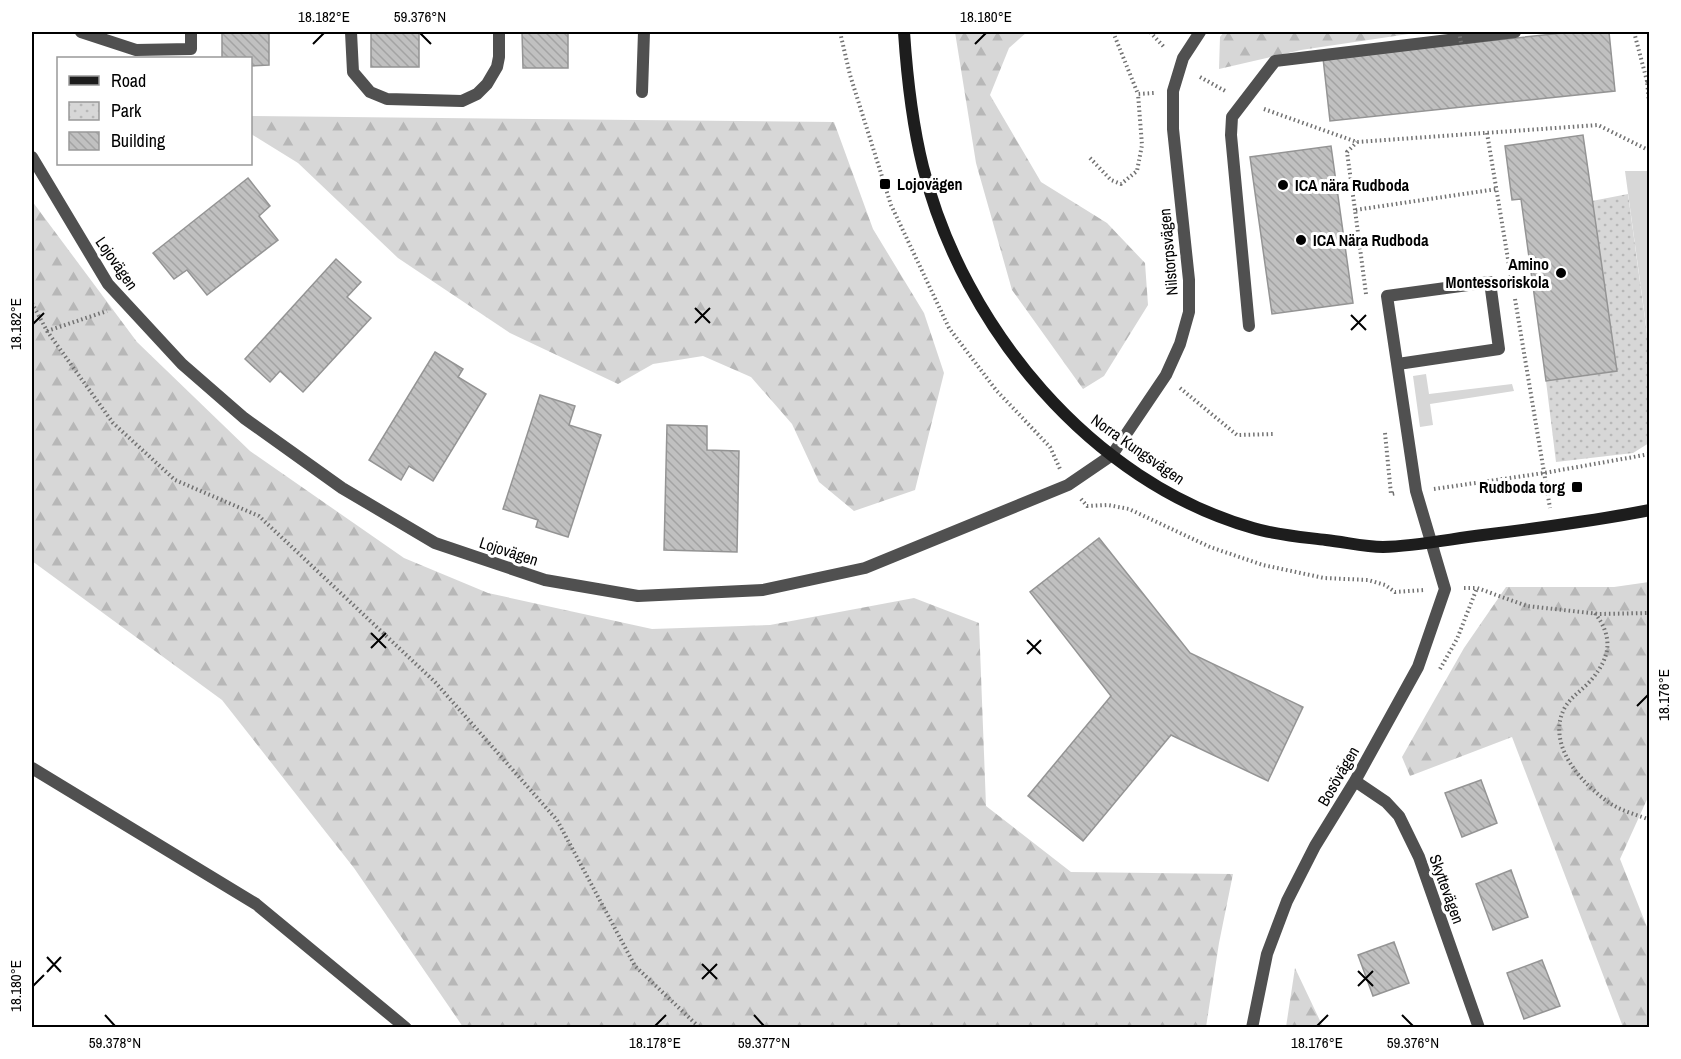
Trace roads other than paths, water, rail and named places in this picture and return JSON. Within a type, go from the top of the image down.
[{"type":"main road","name":"Norra Kungsvägen","points":[[904,32],[914,123],[923,168],[936,207],[972,292],[1021,365],[1071,422],[1112,455],[1165,491],[1204,511],[1254,529],[1382,547],[1433,543],[1598,520],[1650,510]]},
{"type":"street","points":[[81,32],[136,50],[191,49],[191,32]]},
{"type":"street","points":[[351,32],[353,72],[370,92],[387,99],[462,101],[477,94],[487,84],[497,67],[500,57],[500,32]]},
{"type":"street","points":[[642,92],[644,32]]},
{"type":"street","name":"Nilstorpsvägen","points":[[1112,455],[1166,375],[1180,344],[1189,312],[1189,279],[1173,129],[1173,91],[1183,58],[1200,32]]},
{"type":"street","points":[[1249,327],[1232,117],[1275,61],[1515,32]]},
{"type":"street","name":"Lojovägen","points":[[32,157],[108,284],[182,364],[244,418],[342,488],[435,543],[545,580],[638,596],[763,590],[865,568],[1068,485],[1112,455]]},
{"type":"street","points":[[1398,364],[1499,349],[1490,282],[1388,296],[1416,491],[1433,543]]},
{"type":"street","name":"Bosövägen","points":[[1252,1028],[1267,954],[1287,901],[1315,846],[1355,781],[1418,667],[1444,589],[1433,543]]},
{"type":"street","points":[[32,768],[256,904],[406,1028]]},
{"type":"street","name":"Skyttevägen","points":[[1355,781],[1374,792],[1399,816],[1419,857],[1479,1028]]},
{"type":"place","name":"Lojovägen","points":[[885,184]]},
{"type":"place","name":"ICA nära Rudboda","points":[[1283,185]]},
{"type":"place","name":"ICA Nära Rudboda","points":[[1301,240]]},
{"type":"place","name":"Amino Montessoriskola","points":[[1561,273]]},
{"type":"place","name":"Rudboda torg","points":[[1577,487]]}]
